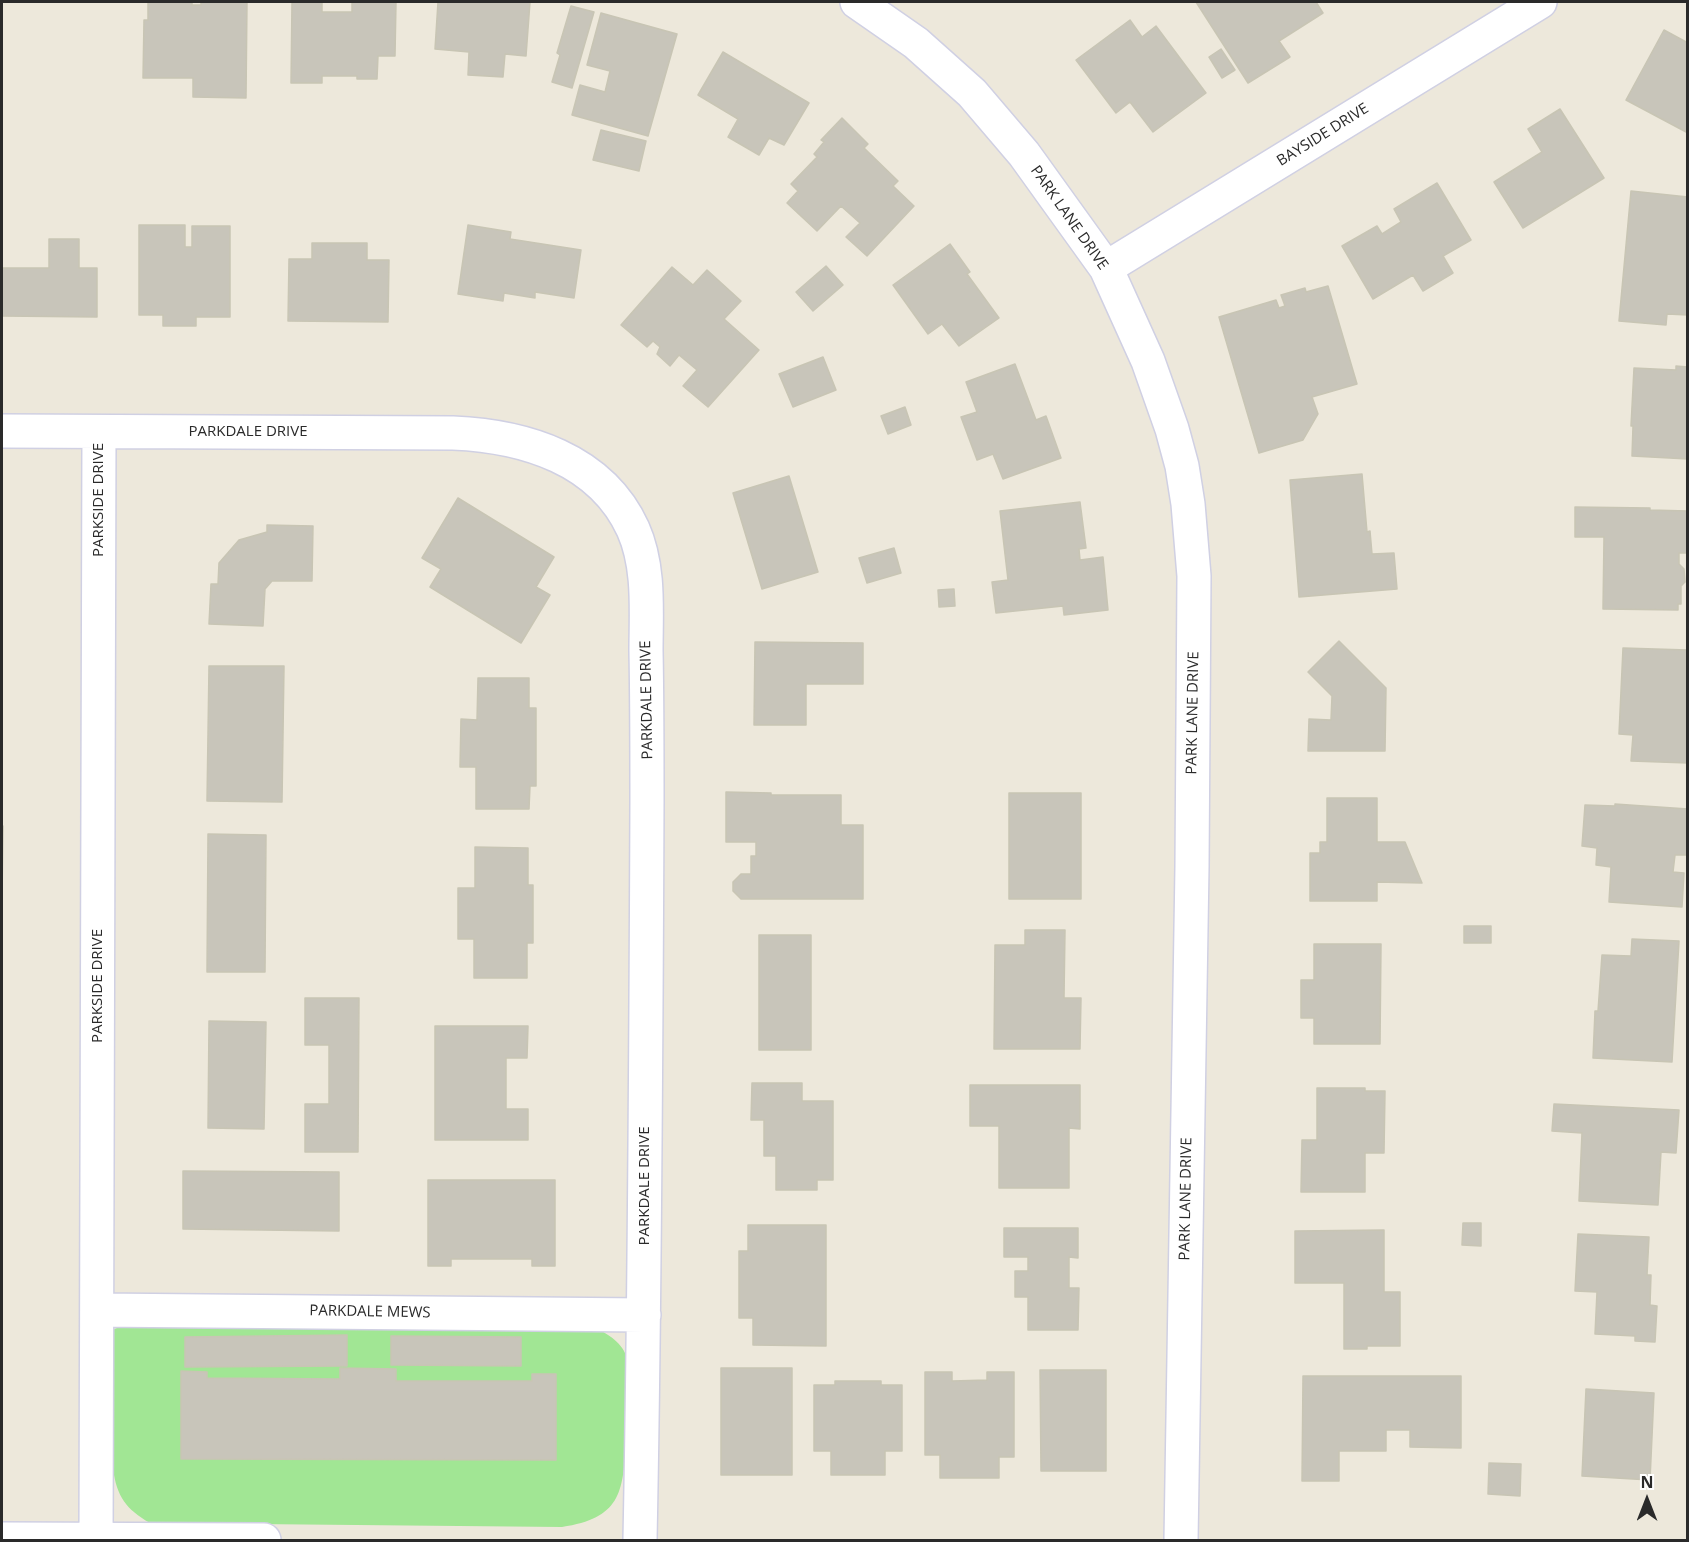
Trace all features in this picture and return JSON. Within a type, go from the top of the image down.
[{"type":"street","name":"PARK LANE DRIVE","points":[[857,2],[916,43],[972,93],[1024,154],[1106,268],[1148,361],[1172,429],[1182,466],[1193,549],[1194,587],[1192,867],[1181,1540]]},
{"type":"street","name":"BAYSIDE DRIVE","points":[[1106,268],[1540,2]]},
{"type":"street","name":"PARKDALE DRIVE","points":[[2,431],[488,435],[544,449],[570,460],[595,479],[612,496],[633,529],[642,556],[645,590],[647,758],[644,1315],[640,1540]]},
{"type":"street","name":"PARKSIDE DRIVE","points":[[96,1539],[99,432]]},
{"type":"street","name":"PARKDALE MEWS","points":[[97,1310],[644,1315]]},
{"type":"street","points":[[2,1539],[264,1540]]},
{"type":"green space","points":[[127,1324],[598,1329],[619,1344],[628,1359],[629,1366],[625,1460],[620,1489],[615,1501],[607,1510],[581,1523],[562,1527],[150,1523],[135,1513],[124,1501],[117,1487],[113,1469],[112,1330]]},
{"type":"building","points":[[148,2],[192,2],[192,5],[201,5],[201,2],[247,2],[246,98],[193,97],[193,78],[143,78],[144,20],[148,20]]},
{"type":"building","points":[[292,2],[322,2],[322,12],[352,12],[352,2],[396,2],[395,56],[378,56],[377,79],[357,79],[357,76],[322,76],[322,83],[291,83]]},
{"type":"building","points":[[438,2],[530,2],[526,56],[505,54],[503,77],[468,75],[469,52],[435,49]]},
{"type":"building","points":[[1196,2],[1316,2],[1323,13],[1279,41],[1290,57],[1248,83]]},
{"type":"building","points":[[571,6],[594,12],[572,88],[552,82],[560,55],[557,53]]},
{"type":"building","points":[[601,13],[677,34],[648,136],[572,115],[580,85],[605,92],[610,71],[587,65]]},
{"type":"building","points":[[1130,20],[1142,37],[1156,26],[1206,93],[1153,132],[1130,102],[1116,113],[1076,60]]},
{"type":"building","points":[[1664,30],[1688,43],[1688,133],[1626,100]]},
{"type":"building","points":[[1221,49],[1235,70],[1222,78],[1209,57]]},
{"type":"building","points":[[723,52],[809,103],[784,145],[769,138],[759,155],[728,137],[738,119],[698,95]]},
{"type":"building","points":[[1560,109],[1604,178],[1523,228],[1494,182],[1542,152],[1528,129]]},
{"type":"building","points":[[842,118],[868,144],[864,148],[898,181],[893,186],[914,206],[867,256],[846,237],[860,223],[841,206],[817,231],[787,203],[798,191],[791,184],[817,157],[814,154],[824,142],[821,140]]},
{"type":"building","points":[[601,130],[646,141],[639,171],[593,160]]},
{"type":"building","points":[[1437,183],[1471,240],[1443,256],[1453,273],[1423,291],[1413,275],[1373,299],[1342,246],[1377,226],[1382,234],[1401,222],[1394,209]]},
{"type":"building","points":[[1631,191],[1688,197],[1688,315],[1667,314],[1666,325],[1619,321]]},
{"type":"building","points":[[139,225],[185,225],[185,247],[192,247],[192,226],[230,226],[230,317],[196,317],[196,326],[163,326],[163,315],[139,315]]},
{"type":"building","points":[[468,225],[511,232],[510,239],[581,250],[574,298],[535,292],[535,298],[504,293],[503,301],[458,294]]},
{"type":"building","points":[[49,239],[79,239],[79,268],[97,268],[97,317],[2,316],[2,268],[49,268]]},
{"type":"building","points":[[312,243],[367,243],[367,260],[389,260],[388,322],[288,321],[289,259],[312,259]]},
{"type":"building","points":[[950,244],[970,272],[967,274],[999,318],[959,346],[942,324],[928,334],[893,285]]},
{"type":"building","points":[[826,266],[843,285],[813,311],[796,292]]},
{"type":"building","points":[[672,267],[693,285],[707,270],[741,301],[724,319],[759,350],[708,407],[683,386],[697,370],[679,355],[670,366],[657,354],[660,347],[653,341],[647,347],[621,325]]},
{"type":"building","points":[[1328,286],[1357,384],[1312,397],[1318,414],[1303,440],[1259,453],[1219,317],[1276,300],[1279,308],[1285,306],[1281,295],[1305,288],[1306,292]]},
{"type":"building","points":[[823,357],[836,390],[793,407],[779,374]]},
{"type":"building","points":[[1015,364],[1036,420],[1046,416],[1061,458],[1003,479],[993,454],[977,460],[961,417],[977,412],[966,382]]},
{"type":"building","points":[[1676,366],[1688,367],[1688,459],[1632,456],[1634,368],[1676,370]]},
{"type":"building","points":[[905,407],[911,425],[888,434],[881,416]]},
{"type":"building","points":[[1362,474],[1367,532],[1370,531],[1372,554],[1394,553],[1397,589],[1299,597],[1290,480]]},
{"type":"building","points":[[789,476],[818,572],[762,589],[733,493]]},
{"type":"building","points":[[458,498],[554,557],[536,587],[550,595],[521,643],[430,587],[441,569],[422,558]]},
{"type":"building","points":[[1080,502],[1086,548],[1079,549],[1080,560],[1103,557],[1108,610],[1064,615],[1063,606],[996,613],[992,582],[1008,580],[1000,511]]},
{"type":"building","points":[[1575,507],[1688,511],[1688,553],[1679,553],[1679,564],[1684,569],[1685,582],[1681,586],[1681,604],[1678,604],[1678,610],[1603,609],[1604,537],[1575,537]]},
{"type":"building","points":[[267,525],[313,526],[312,581],[272,581],[265,589],[263,626],[209,624],[211,584],[218,584],[219,563],[239,540],[267,532]]},
{"type":"building","points":[[894,548],[901,573],[867,583],[859,558]]},
{"type":"building","points":[[954,589],[955,606],[939,607],[938,590]]},
{"type":"building","points":[[1339,641],[1386,688],[1385,751],[1308,751],[1309,719],[1331,720],[1332,696],[1308,672]]},
{"type":"building","points":[[755,642],[863,643],[863,684],[806,684],[806,725],[754,725]]},
{"type":"building","points":[[1623,648],[1688,650],[1688,763],[1631,761],[1633,735],[1619,734]]},
{"type":"building","points":[[209,666],[284,666],[282,802],[207,801]]},
{"type":"building","points":[[478,678],[529,678],[529,708],[536,708],[536,786],[530,786],[529,809],[476,809],[476,767],[460,767],[461,719],[477,720]]},
{"type":"building","points":[[726,792],[771,793],[771,795],[841,795],[841,825],[863,825],[863,899],[741,899],[733,891],[733,882],[741,874],[751,874],[751,856],[756,856],[756,842],[726,842]]},
{"type":"building","points":[[1009,793],[1081,793],[1081,899],[1009,899]]},
{"type":"building","points":[[1327,798],[1377,798],[1377,842],[1405,842],[1422,883],[1377,882],[1377,901],[1310,901],[1310,853],[1320,853],[1320,842],[1327,842]]},
{"type":"building","points":[[1615,804],[1688,809],[1688,855],[1675,855],[1673,872],[1684,873],[1682,907],[1609,902],[1611,867],[1596,865],[1597,848],[1582,846],[1585,805],[1615,806]]},
{"type":"building","points":[[2,826],[3,826],[2,898]]},
{"type":"building","points":[[208,834],[266,835],[265,972],[207,972]]},
{"type":"building","points":[[475,847],[528,848],[528,885],[533,885],[533,943],[527,943],[527,978],[474,978],[474,939],[458,939],[458,888],[475,888]]},
{"type":"building","points":[[1464,926],[1491,926],[1491,943],[1464,943]]},
{"type":"building","points":[[1025,930],[1065,930],[1064,998],[1081,998],[1080,1049],[994,1049],[995,945],[1025,945]]},
{"type":"building","points":[[759,935],[811,935],[811,1050],[759,1050]]},
{"type":"building","points":[[1632,939],[1679,941],[1672,1062],[1593,1058],[1595,1011],[1598,1011],[1602,955],[1631,956]]},
{"type":"building","points":[[1314,944],[1381,944],[1380,1044],[1314,1044],[1314,1018],[1301,1018],[1301,980],[1314,980]]},
{"type":"building","points":[[305,998],[359,998],[358,1152],[305,1152],[305,1104],[329,1104],[329,1045],[305,1045]]},
{"type":"building","points":[[209,1021],[266,1022],[264,1129],[208,1128]]},
{"type":"building","points":[[435,1026],[528,1026],[527,1058],[506,1058],[506,1109],[528,1109],[528,1140],[435,1140]]},
{"type":"building","points":[[752,1083],[802,1083],[802,1101],[833,1101],[833,1180],[817,1180],[817,1190],[776,1190],[776,1156],[764,1156],[764,1120],[751,1120]]},
{"type":"building","points":[[970,1085],[1080,1085],[1080,1129],[1069,1128],[1069,1188],[999,1188],[999,1126],[970,1126]]},
{"type":"building","points":[[1317,1088],[1365,1088],[1365,1091],[1385,1091],[1384,1153],[1365,1153],[1365,1192],[1301,1192],[1302,1140],[1317,1140]]},
{"type":"building","points":[[1554,1104],[1679,1110],[1676,1153],[1661,1152],[1658,1205],[1579,1201],[1582,1133],[1552,1131]]},
{"type":"building","points":[[183,1171],[339,1172],[339,1231],[183,1229]]},
{"type":"building","points":[[428,1180],[555,1180],[555,1266],[532,1266],[532,1259],[451,1259],[451,1266],[428,1266]]},
{"type":"building","points":[[1463,1223],[1481,1223],[1481,1246],[1462,1245]]},
{"type":"building","points":[[748,1225],[826,1225],[826,1346],[753,1345],[753,1318],[739,1318],[739,1251],[748,1251]]},
{"type":"building","points":[[1004,1228],[1078,1228],[1078,1258],[1069,1257],[1069,1288],[1079,1288],[1078,1330],[1028,1330],[1028,1297],[1015,1297],[1015,1271],[1028,1271],[1028,1257],[1004,1257]]},
{"type":"building","points":[[1384,1230],[1384,1292],[1400,1292],[1400,1346],[1344,1349],[1344,1283],[1295,1283],[1295,1231]]},
{"type":"building","points":[[1578,1234],[1649,1237],[1647,1275],[1651,1275],[1650,1305],[1657,1306],[1655,1342],[1635,1341],[1635,1336],[1595,1334],[1597,1292],[1575,1291]]},
{"type":"building","points":[[347,1335],[347,1366],[185,1367],[185,1337]]},
{"type":"building","points":[[391,1336],[521,1337],[521,1366],[391,1365]]},
{"type":"building","points":[[340,1368],[396,1369],[396,1381],[532,1381],[532,1374],[556,1374],[556,1460],[181,1459],[181,1371],[207,1372],[207,1378],[340,1379]]},
{"type":"building","points":[[721,1368],[792,1368],[792,1475],[721,1475]]},
{"type":"building","points":[[1040,1370],[1106,1370],[1106,1471],[1041,1471]]},
{"type":"building","points":[[925,1372],[952,1372],[952,1381],[987,1380],[987,1372],[1014,1372],[1014,1457],[999,1457],[999,1478],[940,1478],[940,1455],[925,1455]]},
{"type":"building","points":[[1303,1376],[1461,1376],[1461,1448],[1410,1447],[1410,1430],[1386,1430],[1386,1451],[1339,1451],[1339,1481],[1302,1481]]},
{"type":"building","points":[[835,1381],[881,1381],[881,1385],[902,1385],[902,1451],[885,1451],[885,1475],[831,1475],[831,1451],[814,1451],[814,1385],[835,1385]]},
{"type":"building","points":[[1586,1389],[1654,1393],[1650,1480],[1582,1476]]},
{"type":"building","points":[[1489,1463],[1521,1464],[1520,1496],[1488,1494]]}]
